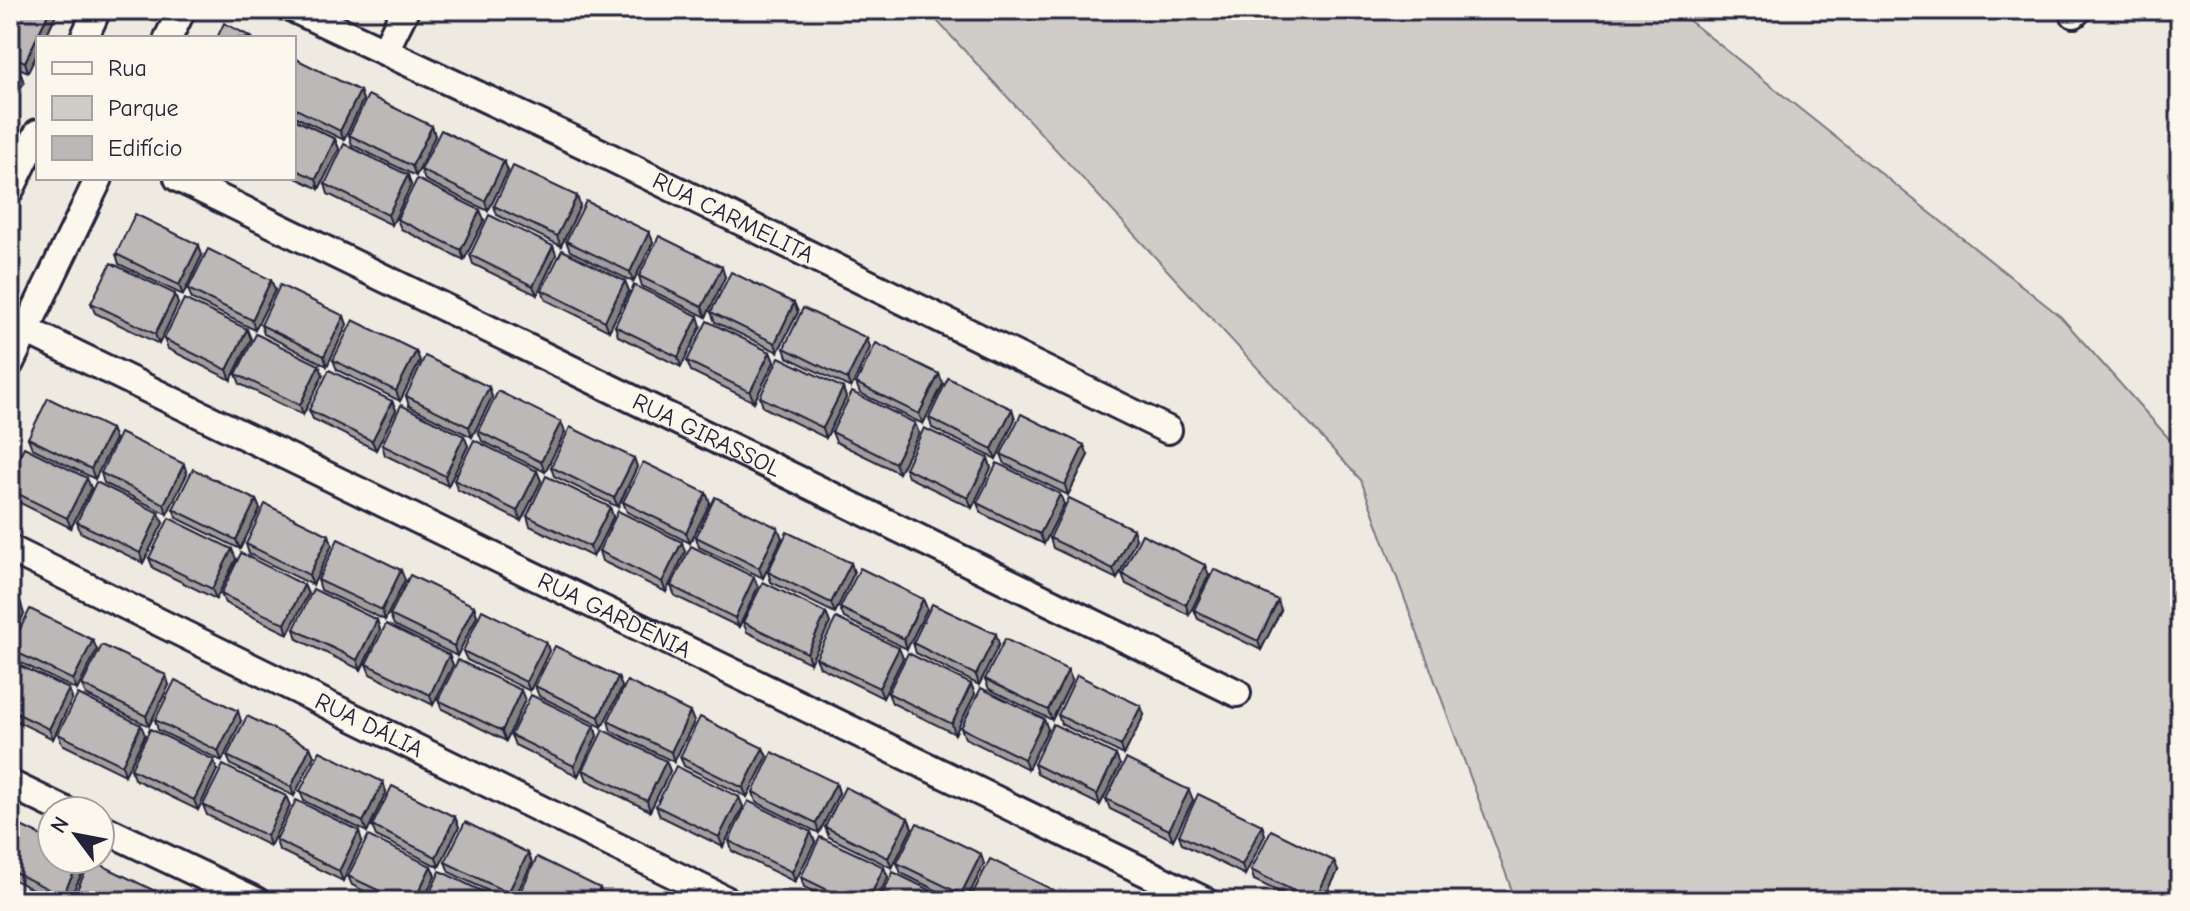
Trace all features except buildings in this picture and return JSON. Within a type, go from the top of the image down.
[{"type":"street","points":[[85,36],[97,10]]},
{"type":"street","points":[[169,36],[182,10]]},
{"type":"street","name":"RUA CARMELITA","points":[[296,10],[385,50],[1168,430]]},
{"type":"street","points":[[385,50],[405,10]]},
{"type":"street","points":[[10,190],[36,137]]},
{"type":"street","points":[[10,363],[98,180]]},
{"type":"street","name":"RUA GIRASSOL","points":[[182,180],[1237,693]]},
{"type":"street","name":"RUA GARDÊNIA","points":[[26,330],[1205,901]]},
{"type":"street","name":"RUA DÁLIA","points":[[10,549],[728,901]]},
{"type":"street","points":[[10,784],[36,797]]},
{"type":"street","points":[[116,835],[256,901]]},
{"type":"green space","points":[[927,10],[1676,10],[2061,317],[2180,451],[2180,901],[1511,901],[1510,885],[1361,480]]}]
